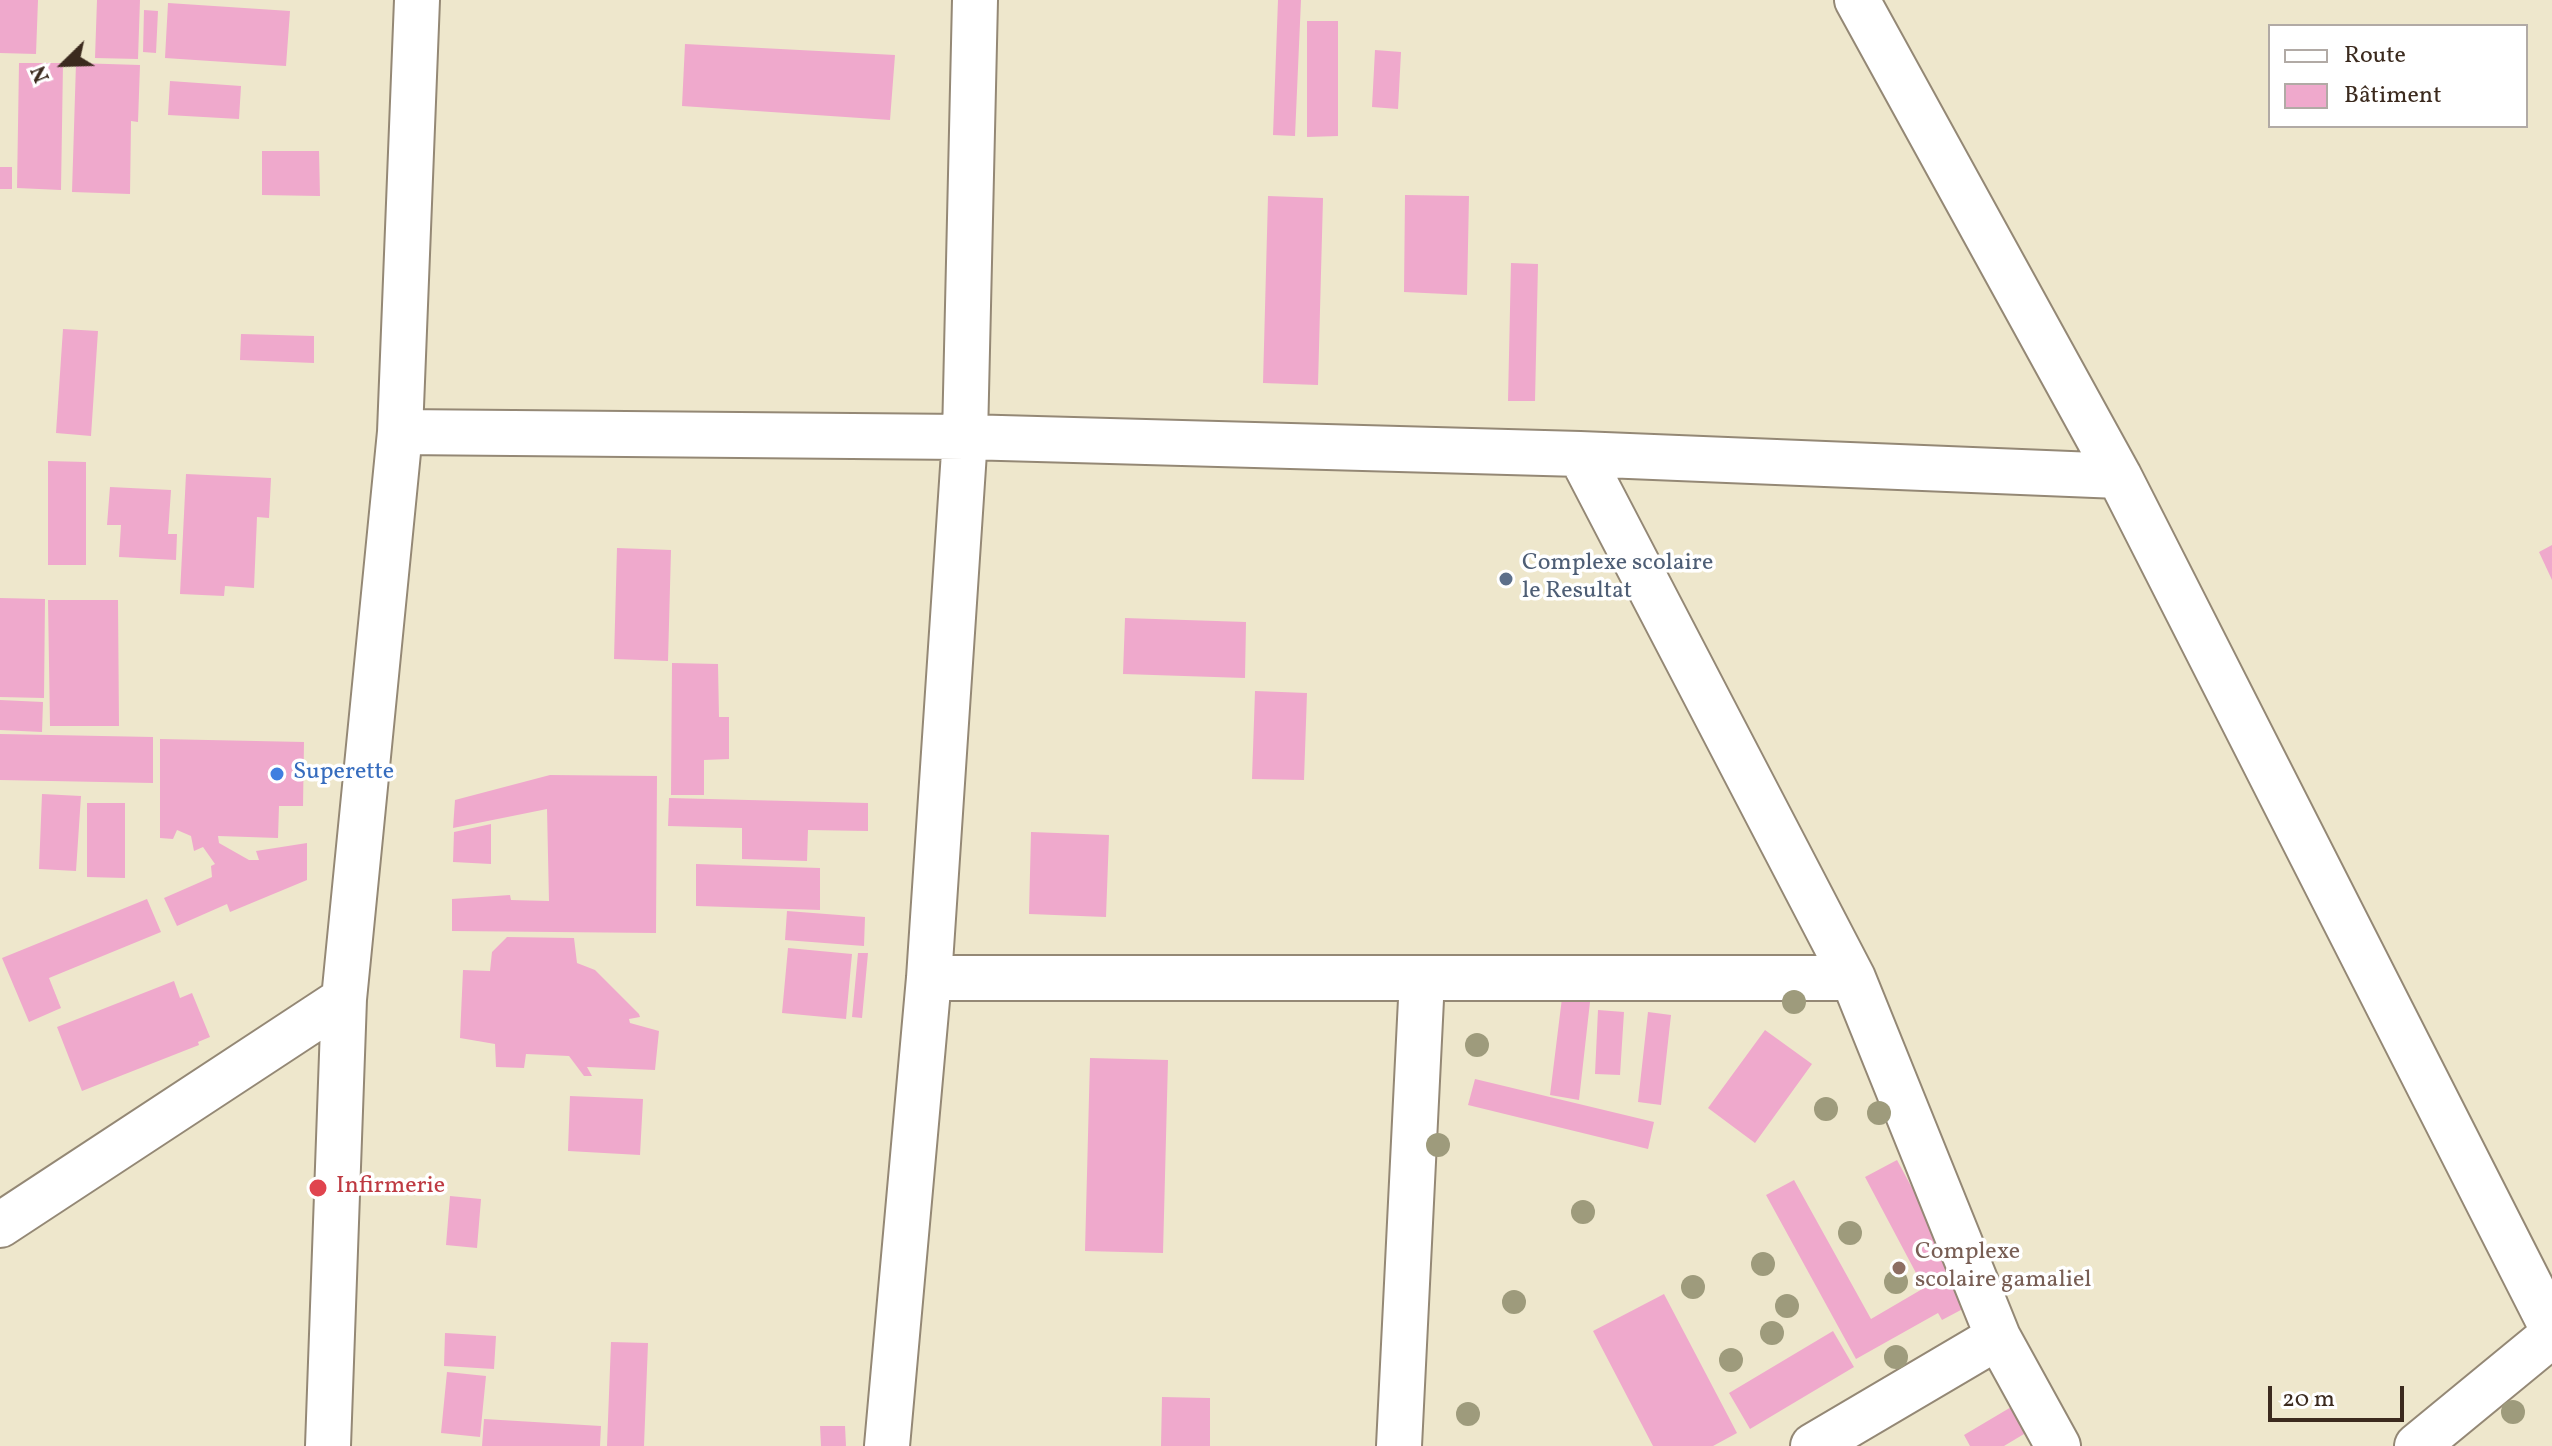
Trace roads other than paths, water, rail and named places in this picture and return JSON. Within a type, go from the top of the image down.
[{"type":"street","points":[[328,1446],[344,999],[400,432],[417,0]]},
{"type":"street","points":[[887,1446],[929,978],[965,437],[975,0]]},
{"type":"street","points":[[1857,0],[2119,476],[2552,1328]]},
{"type":"street","points":[[400,432],[965,437],[1580,454],[2119,476]]},
{"type":"street","points":[[1580,454],[1853,978],[1998,1337],[2058,1446]]},
{"type":"street","points":[[929,978],[1853,978]]},
{"type":"street","points":[[1399,1446],[1422,979]]},
{"type":"street","points":[[0,1225],[344,999]]},
{"type":"street","points":[[2417,1446],[2552,1335]]},
{"type":"street","points":[[1813,1446],[1998,1337]]},
{"type":"place","name":"Complexe scolaire le Resultat","points":[[1506,579]]},
{"type":"place","name":"Superette","points":[[277,774]]},
{"type":"place","name":"Infirmerie","points":[[318,1188]]},
{"type":"place","name":"Complexe scolaire gamaliel","points":[[1899,1268]]}]
